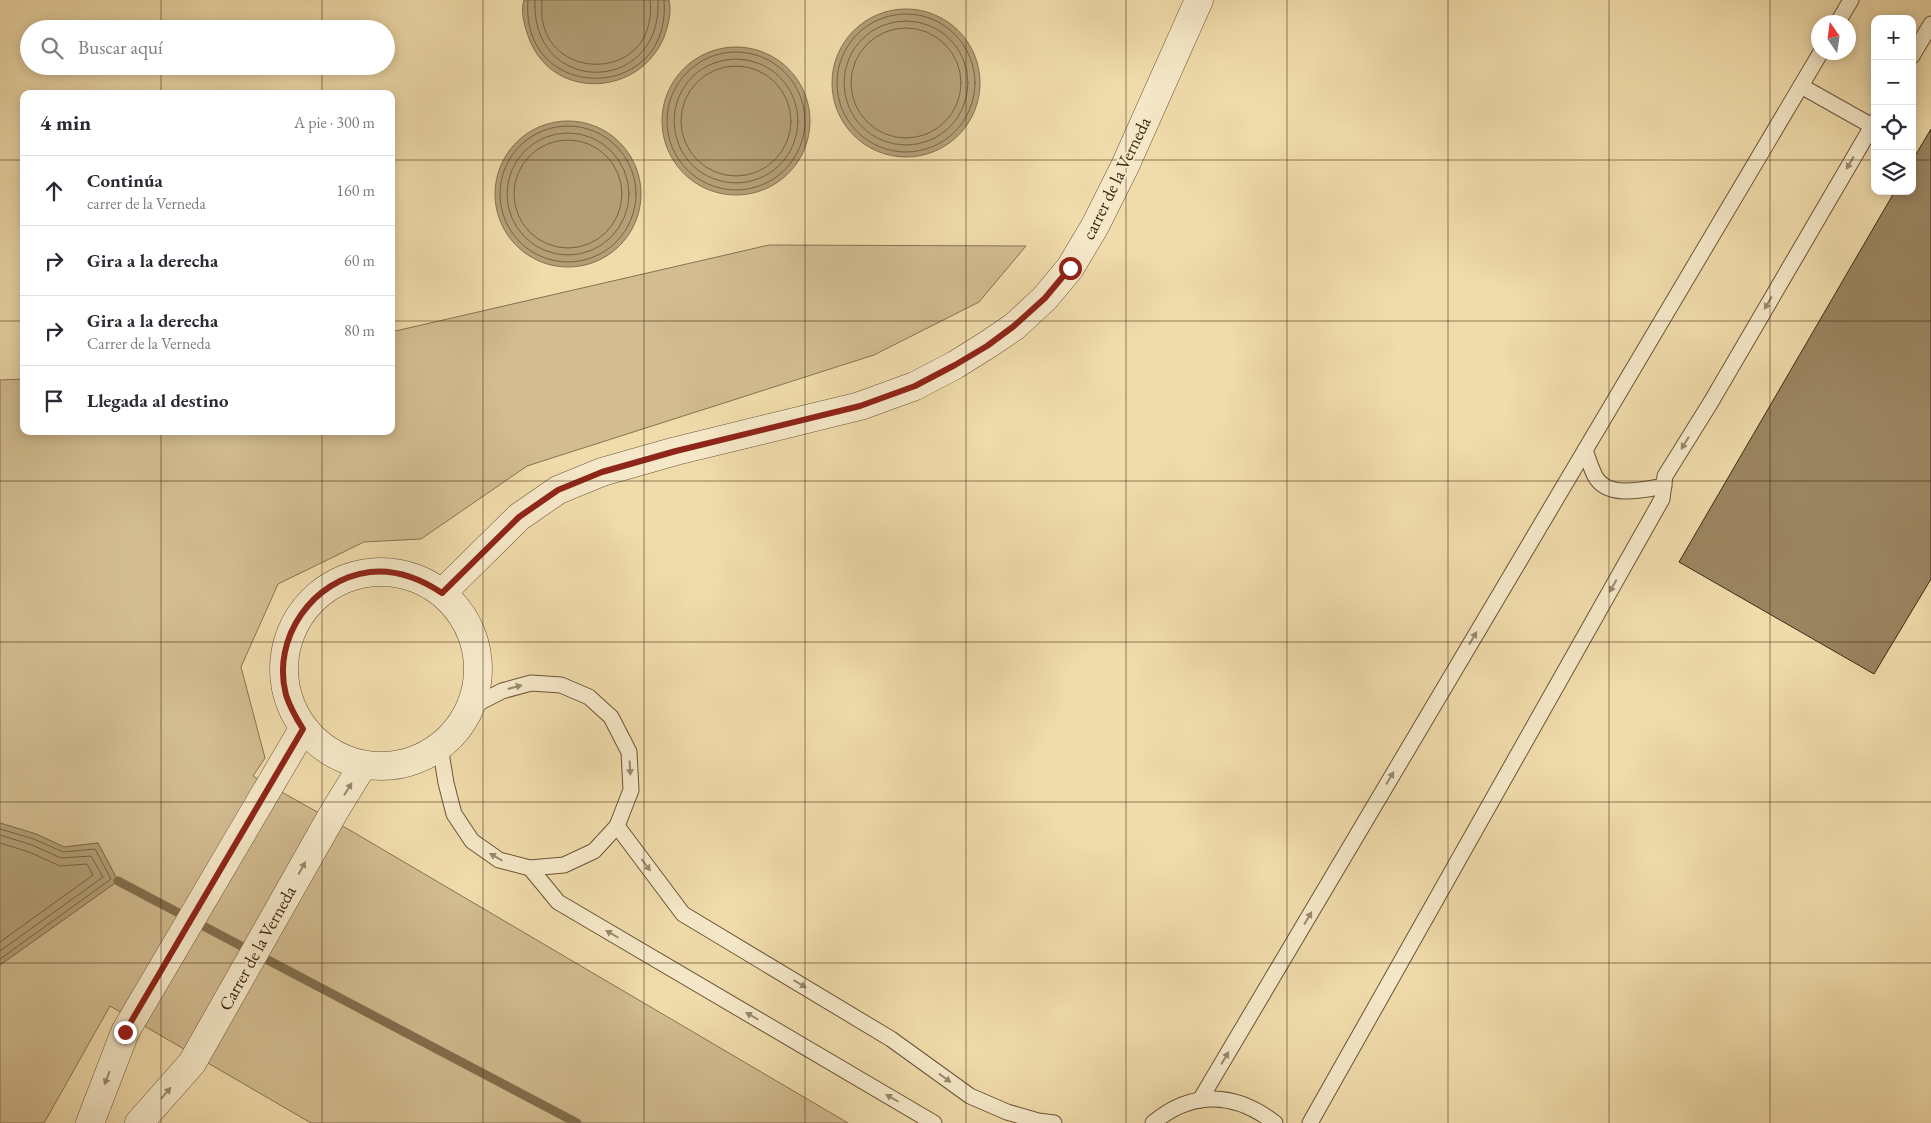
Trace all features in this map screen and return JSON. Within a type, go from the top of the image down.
[{"type":"street","name":"carrer de la Verneda","points":[[442,593],[519,517],[558,490],[602,472],[676,451],[860,406],[915,386],[963,360],[1014,326],[1045,298],[1070,268],[1095,226],[1125,166],[1199,0]]},
{"type":"street","points":[[372,572],[390,572],[409,576],[426,583],[442,593],[455,606],[466,621],[473,637],[477,654],[478,672],[476,690],[471,707],[440,746],[427,755],[396,766],[363,765],[346,760],[330,752],[303,729],[293,713],[286,695],[283,676],[284,658],[288,639],[295,622],[313,600],[336,583],[353,576],[372,572]]},
{"type":"street","points":[[90,1123],[125,1032],[303,729]]},
{"type":"street","name":"Carrer de la Verneda","points":[[139,1123],[192,1063],[334,812],[363,765]]},
{"type":"lane","points":[[1842,15],[1852,0]]},
{"type":"lane","points":[[1916,49],[1931,24]]},
{"type":"lane","points":[[1200,1100],[1816,60]]},
{"type":"lane","points":[[1801,86],[1871,122]]},
{"type":"lane","points":[[1310,1123],[1662,499],[1665,476],[1711,402],[1871,126]]},
{"type":"lane","points":[[1585,450],[1596,478],[1612,490],[1636,491],[1664,486]]},
{"type":"lane","points":[[440,746],[446,783],[454,814],[472,841],[498,860],[530,868],[564,865],[594,850],[617,826],[631,790],[629,752],[611,717],[589,698],[561,685],[531,683],[502,690],[471,707]]},
{"type":"lane","points":[[617,826],[682,914],[891,1039],[970,1096],[1007,1112],[1038,1121],[1054,1123]]},
{"type":"lane","points":[[530,868],[558,902],[934,1123]]},
{"type":"lane","points":[[1152,1123],[1164,1113],[1181,1105],[1200,1100],[1216,1099],[1248,1106],[1262,1113],[1275,1123]]},
{"type":"shaded area","points":[[769,245],[1026,246],[979,302],[874,355],[527,466],[421,539],[364,542],[278,584],[241,667],[265,758],[253,776],[353,832],[848,1123],[311,1123],[110,1006],[44,1123],[0,1123],[0,965],[118,881],[98,843],[64,847],[36,834],[0,823],[0,380],[20,379],[20,435],[395,435],[395,331]]},
{"type":"water","points":[[524,0],[669,0],[670,14],[664,37],[652,57],[636,71],[618,80],[597,84],[577,82],[558,74],[542,60],[526,31],[523,15]]},
{"type":"water","points":[[906,9],[934,15],[958,31],[974,55],[980,83],[974,111],[958,135],[934,151],[906,157],[878,151],[854,135],[838,111],[832,83],[838,55],[854,31],[878,15]]},
{"type":"water","points":[[736,47],[764,53],[788,69],[804,93],[810,121],[804,149],[788,173],[764,189],[736,195],[708,189],[684,173],[668,149],[662,121],[668,93],[684,69],[708,53]]},
{"type":"water","points":[[568,121],[596,127],[619,143],[635,166],[641,194],[635,222],[619,245],[596,261],[568,267],[540,261],[517,245],[501,222],[495,194],[501,166],[517,143],[540,127]]},
{"type":"water","points":[[0,823],[36,834],[64,847],[98,843],[118,881],[0,965]]},
{"type":"building","points":[[1931,129],[1931,579],[1874,674],[1679,562],[1893,195],[1916,195],[1916,154]]},
{"type":"waterway","points":[[118,881],[577,1123]]},
{"type":"route","points":[[125,1032],[303,729],[293,713],[286,695],[283,676],[284,658],[288,639],[295,622],[306,606],[320,594],[336,583],[353,576],[372,572],[390,572],[409,576],[426,583],[442,593],[519,517],[558,490],[602,472],[676,451],[860,406],[915,386],[987,346],[1014,326],[1045,298],[1070,268]]}]
